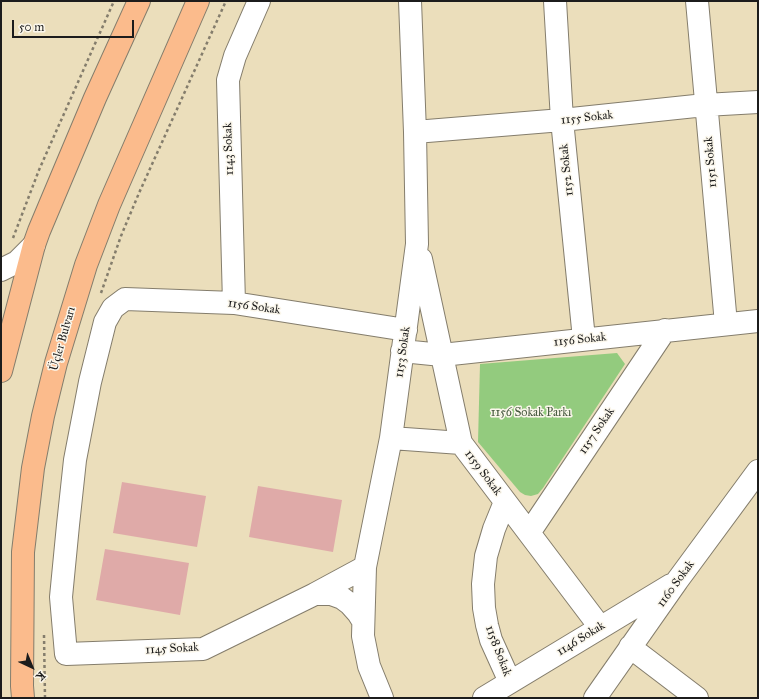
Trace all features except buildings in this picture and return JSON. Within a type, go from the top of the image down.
[{"type":"main road","points":[[1,371],[34,245],[95,98],[139,1]]},
{"type":"main road","name":"Üçler Bulvarı","points":[[23,698],[23,552],[33,468],[43,416],[56,363],[86,265],[109,205],[198,1]]},
{"type":"street","name":"1143 Sokak","points":[[234,303],[228,80],[235,56],[259,1]]},
{"type":"street","name":"1153 Sokak","points":[[382,698],[369,666],[363,636],[365,567],[391,438],[417,244],[415,132],[410,1]]},
{"type":"street","name":"1152 Sokak","points":[[555,1],[562,120],[584,339]]},
{"type":"street","name":"1151 Sokak","points":[[697,1],[726,324]]},
{"type":"street","name":"1155 Sokak","points":[[415,132],[562,120],[706,105],[758,102]]},
{"type":"street","name":"1159 Sokak","points":[[417,244],[461,443],[600,627]]},
{"type":"street","points":[[1,270],[17,262],[34,245]]},
{"type":"street","name":"1156 Sokak","points":[[66,654],[62,597],[75,460],[90,382],[105,322],[113,308],[125,299],[234,303],[404,341],[442,355],[758,321]]},
{"type":"street","name":"1157 Sokak","points":[[529,533],[665,330]]},
{"type":"street","points":[[391,438],[461,443]]},
{"type":"street","name":"1160 Sokak","points":[[595,698],[677,581],[758,471]]},
{"type":"street","name":"1158 Sokak","points":[[505,502],[494,529],[486,556],[483,584],[484,608],[491,640],[510,682]]},
{"type":"street","name":"1145 Sokak","points":[[66,654],[203,649],[315,594],[365,567]]},
{"type":"street","name":"1146 Sokak","points":[[484,698],[677,581]]},
{"type":"street","points":[[315,594],[331,594],[342,598],[350,604],[363,621]]},
{"type":"street","points":[[630,647],[697,698]]},
{"type":"path","points":[[10,244],[39,170],[114,1]]},
{"type":"green space","name":"1156 Sokak Parkı","points":[[617,353],[625,364],[543,488],[538,494],[531,496],[520,492],[478,442],[480,364]]}]
